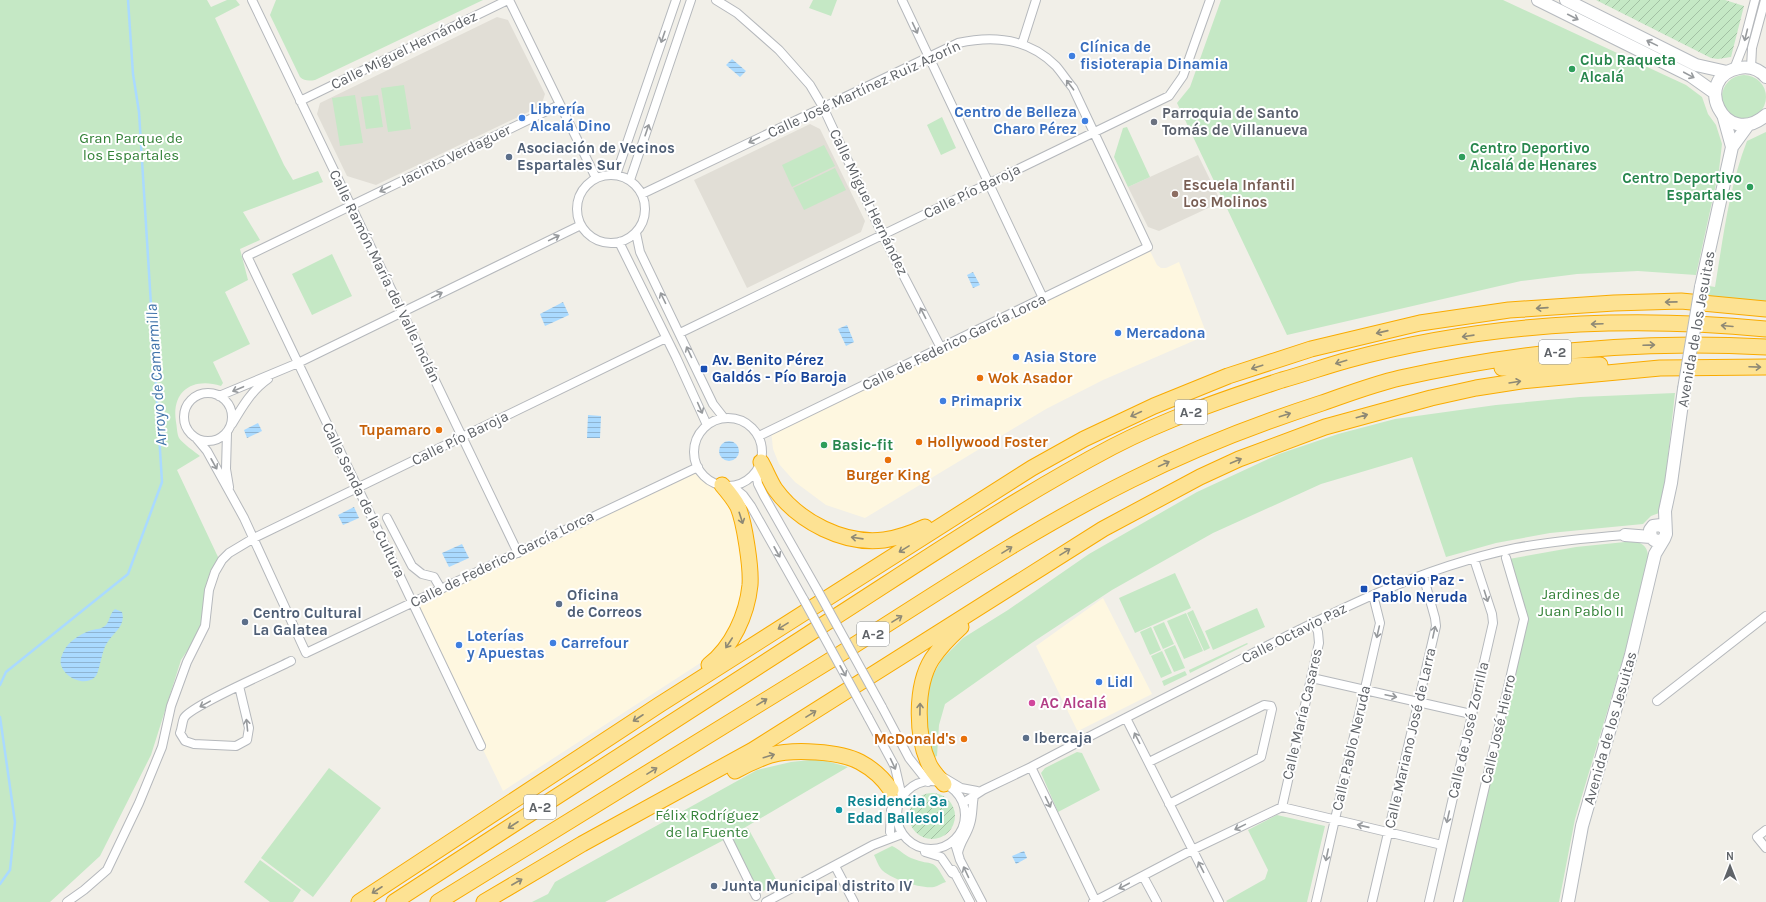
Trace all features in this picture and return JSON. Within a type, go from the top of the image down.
[{"type":"highway","points":[[359,902],[659,705],[1032,468],[1084,439],[1147,409],[1228,376],[1311,349],[1420,323],[1509,310],[1614,303],[1681,301],[1766,309]]},
{"type":"highway","name":"A-2","points":[[394,902],[1001,511],[1112,447],[1167,421],[1237,394],[1349,360],[1427,342],[1510,330],[1640,322],[1715,324],[1766,329]]},
{"type":"highway","name":"A-2","points":[[438,902],[619,792],[1039,530],[1122,484],[1194,450],[1270,420],[1396,379],[1471,364],[1587,348],[1719,344],[1766,347]]},
{"type":"highway","points":[[1349,394],[1396,388],[1464,373],[1503,368],[1624,364],[1660,368]]},
{"type":"highway","points":[[484,902],[582,844],[753,750],[878,673],[1032,573],[1103,529],[1200,477],[1239,459],[1325,427],[1431,398],[1476,388],[1521,381],[1660,368],[1766,367]]},
{"type":"highway","points":[[758,467],[789,505],[806,519],[833,533],[857,539],[884,540],[911,534],[933,523],[1013,474],[1032,468]]},
{"type":"highway","points":[[659,705],[715,660],[729,645],[740,624],[746,605],[750,585],[744,527],[738,507],[727,485]]},
{"type":"highway","points":[[935,780],[922,743],[920,722],[920,700],[931,660],[953,635],[972,618],[1032,573]]},
{"type":"highway","points":[[400,875],[687,712]]},
{"type":"highway","points":[[582,844],[641,818],[753,762],[771,755],[788,752],[813,751],[859,761],[876,772],[897,798]]},
{"type":"highway","points":[[456,902],[586,820],[619,792]]},
{"type":"street","name":"Calle Ramón María del Valle Inclán","points":[[252,0],[518,553]]},
{"type":"street","name":"Calle Miguel Hernández","points":[[300,101],[509,0]]},
{"type":"street","points":[[509,0],[596,178]]},
{"type":"street","points":[[616,175],[676,0]]},
{"type":"street","points":[[630,180],[691,0]]},
{"type":"street","name":"Calle Miguel Hernández","points":[[716,0],[737,13],[779,50],[810,85],[823,107],[882,234],[941,348]]},
{"type":"street","points":[[902,0],[1042,298]]},
{"type":"street","points":[[1022,44],[1036,0]]},
{"type":"street","name":"Calle Pío Baroja","points":[[680,333],[1169,96],[1183,76],[1210,0]]},
{"type":"street","points":[[1538,0],[1691,76],[1715,93],[1717,84],[1730,70],[1743,46],[1755,0]]},
{"type":"street","points":[[1566,0],[1696,65],[1730,70],[1743,67],[1751,68],[1757,70],[1766,78]]},
{"type":"street","points":[[1751,68],[1752,48],[1765,0]]},
{"type":"street","name":"Calle José Martínez Ruiz Azorín","points":[[642,194],[958,42],[977,38],[996,38],[1022,44],[1039,52],[1056,66],[1073,88],[1148,247]]},
{"type":"street","name":"Avenida de los Jesuitas","points":[[1715,93],[1715,102],[1724,118],[1732,147]]},
{"type":"street","name":"Jacinto Verdaguer","points":[[298,363],[247,256],[559,105]]},
{"type":"street","points":[[1724,118],[1735,124],[1748,125],[1759,121],[1766,115]]},
{"type":"street","name":"Avenida de los Jesuitas","points":[[1568,902],[1582,826],[1631,656],[1655,554],[1656,533],[1666,511],[1684,389],[1702,287],[1732,147],[1748,125]]},
{"type":"street","points":[[607,175],[616,175],[630,180],[642,194],[646,208],[645,216],[641,226],[628,238],[619,242],[602,241],[592,236],[581,225],[577,213],[577,203],[581,192],[596,178],[607,175]]},
{"type":"street","points":[[219,396],[298,363],[581,225]]},
{"type":"street","points":[[636,232],[640,252],[710,398],[724,418]]},
{"type":"street","points":[[619,242],[707,425]]},
{"type":"street","name":"Calle de Federico García Lorca","points":[[759,436],[1148,247]]},
{"type":"street","name":"Calle Pío Baroja","points":[[67,902],[84,890],[107,870],[139,803],[162,747],[171,706],[187,662],[205,626],[209,590],[215,572],[222,560],[229,553],[254,538],[666,338]]},
{"type":"street","name":"Calle Senda de la Cultura","points":[[298,363],[482,746]]},
{"type":"street","points":[[230,492],[226,469],[227,433],[231,424],[247,400],[260,384],[282,369]]},
{"type":"street","points":[[231,424],[232,411],[229,405],[219,396],[212,393],[197,396],[186,406],[184,421],[190,434],[197,439],[207,452],[254,538]]},
{"type":"street","points":[[724,418],[735,418],[744,422],[753,428],[759,436],[763,450],[758,467],[758,484],[909,758],[935,780],[958,795],[963,803],[964,822],[960,832],[954,840],[946,846],[938,849],[920,848],[912,844],[902,834],[898,823],[895,766],[804,600],[751,506],[743,495],[727,485],[706,477],[698,467],[694,456],[695,444],[699,434],[707,425],[715,420],[724,418]]},
{"type":"street","points":[[197,439],[213,441],[227,433]]},
{"type":"street","name":"Calle de Federico García Lorca","points":[[254,538],[306,653],[518,553],[604,510],[698,467]]},
{"type":"street","points":[[727,485],[747,480],[758,467]]},
{"type":"street","points":[[387,518],[412,566],[422,574],[434,577],[441,589]]},
{"type":"street","name":"Calle Octavio Paz","points":[[963,803],[978,792],[1031,767],[1314,622],[1373,595],[1423,575],[1515,548],[1571,539],[1656,533]]},
{"type":"street","name":"Calle José Hierro","points":[[1458,902],[1524,619],[1506,558]]},
{"type":"street","name":"Calle de José Zorrilla","points":[[1429,902],[1493,623],[1492,614],[1474,559]]},
{"type":"street","name":"Calle Mariano José de Larra","points":[[1372,902],[1436,626],[1436,618],[1423,575]]},
{"type":"street","name":"Calle Pablo Neruda","points":[[1316,902],[1380,623],[1373,595]]},
{"type":"street","points":[[1657,701],[1766,616]]},
{"type":"street","name":"Calle María Casares","points":[[1282,807],[1319,643],[1318,632],[1314,622]]},
{"type":"street","points":[[240,686],[249,728],[247,740],[236,746],[194,744],[185,741],[180,733],[184,718],[208,702],[240,686],[291,661]]},
{"type":"street","points":[[1312,678],[1471,714]]},
{"type":"street","points":[[1149,762],[1264,705],[1271,706],[1272,709],[1261,757],[1169,804]]},
{"type":"street","points":[[1126,718],[1219,902]]},
{"type":"street","points":[[1031,767],[1095,902],[1192,850],[1282,807],[1442,846]]},
{"type":"street","points":[[891,835],[891,810],[897,798],[918,784],[935,780],[978,792],[966,838],[960,845],[958,853]]},
{"type":"street","name":"Calle Octavio Paz","points":[[958,795],[978,792]]},
{"type":"street","points":[[891,835],[898,823]]},
{"type":"street","points":[[1766,830],[1757,837],[1766,848]]},
{"type":"street","points":[[725,833],[756,896]]},
{"type":"street","points":[[766,902],[891,835],[902,834]]},
{"type":"street","points":[[891,835],[914,849],[940,857],[952,874],[956,875]]},
{"type":"street","points":[[954,840],[958,853],[982,902]]},
{"type":"street","points":[[938,849],[950,864],[970,902]]},
{"type":"street","points":[[835,866],[854,902]]},
{"type":"street","points":[[1143,876],[1157,902]]},
{"type":"shaded area","points":[[497,17],[508,20],[545,94],[541,106],[376,185],[347,176],[317,114],[320,103]]},
{"type":"shaded area","points":[[810,124],[820,129],[865,221],[861,232],[747,288],[694,180]]},
{"type":"shaded area","name":"Escuela Infantil Los Molinos","points":[[1198,155],[1221,202],[1159,231],[1148,227],[1128,187]]},
{"type":"shaded area","points":[[1148,247],[1157,265],[1161,268],[1166,268],[1179,262],[1207,335],[1103,380],[1046,409],[865,518],[826,505],[795,482],[779,464],[773,449],[771,430]]},
{"type":"shaded area","points":[[698,467],[706,477],[722,485],[733,509],[741,550],[741,597],[729,632],[708,658],[503,791],[412,602]]},
{"type":"shaded area","points":[[1103,598],[1152,694],[1080,730],[1077,730],[1036,646]]},
{"type":"green space","name":"Gran Parque de los Espartales","points":[[0,0],[207,0],[211,7],[227,0],[236,0],[240,5],[215,18],[284,165],[293,180],[318,171],[323,182],[243,212],[260,240],[240,249],[248,280],[225,292],[250,344],[213,362],[223,383],[221,386],[201,383],[193,385],[186,389],[181,395],[177,402],[175,411],[179,438],[200,456],[177,470],[218,557],[218,563],[200,632],[181,660],[151,755],[100,856],[50,902],[0,902]]},
{"type":"green space","points":[[276,0],[483,0],[315,80],[309,81],[300,77],[270,15]]},
{"type":"green space","points":[[813,0],[837,0],[831,16],[809,8]]},
{"type":"green space","name":"Centro Deportivo Alcalá de Henares","points":[[1221,0],[1503,0],[1686,85],[1702,97],[1708,114],[1716,125],[1722,144],[1719,170],[1696,275],[1638,271],[1577,274],[1521,281],[1287,335],[1177,103],[1190,87]]},
{"type":"green space","points":[[1596,0],[1725,0],[1744,6],[1731,57],[1718,59],[1711,58]]},
{"type":"green space","points":[[1740,75],[1748,75],[1753,76],[1760,81],[1765,88],[1765,106],[1760,113],[1753,118],[1740,119],[1732,116],[1725,109],[1722,101],[1722,93],[1725,85],[1732,78]]},
{"type":"green space","points":[[404,85],[411,129],[388,132],[381,88]]},
{"type":"green space","points":[[355,95],[363,143],[340,146],[332,98]]},
{"type":"green space","points":[[378,95],[383,127],[366,129],[361,97]]},
{"type":"green space","points":[[942,117],[956,148],[941,155],[927,125]]},
{"type":"green space","points":[[1127,127],[1150,177],[1128,187],[1114,157],[1123,128]]},
{"type":"green space","name":"Centro Deportivo Espartales","points":[[1766,132],[1766,303],[1707,296],[1709,286],[1715,287],[1731,195],[1747,141]]},
{"type":"green space","points":[[824,145],[835,166],[792,187],[782,165]]},
{"type":"green space","points":[[835,168],[846,190],[804,210],[793,188]]},
{"type":"green space","points":[[332,254],[352,296],[312,315],[292,274]]},
{"type":"green space","points":[[1675,393],[1665,483],[1659,513],[1651,516],[1643,524],[1550,533],[1496,543],[1446,557],[1412,457],[1321,484],[1213,533],[1112,590],[1033,642],[945,704],[939,725],[937,756],[930,759],[924,720],[928,684],[942,659],[963,638],[1008,610],[1089,554],[1197,492],[1279,454],[1338,434],[1395,419],[1496,405],[1580,397]]},
{"type":"green space","name":"Jardines de Juan Pablo II","points":[[1635,541],[1645,547],[1648,557],[1625,652],[1575,819],[1559,902],[1462,902],[1528,618],[1509,559],[1576,547]]},
{"type":"green space","points":[[1175,573],[1191,608],[1135,633],[1119,598]]},
{"type":"green space","points":[[1257,608],[1265,627],[1213,650],[1205,631]]},
{"type":"green space","points":[[1193,610],[1210,648],[1204,651],[1187,613]]},
{"type":"green space","points":[[1186,613],[1203,651],[1184,659],[1167,621]]},
{"type":"green space","points":[[1164,622],[1174,644],[1163,649],[1153,627]]},
{"type":"green space","points":[[1151,627],[1161,650],[1150,655],[1140,632]]},
{"type":"green space","points":[[1247,643],[1248,644],[1190,673],[1189,670]]},
{"type":"green space","points":[[1175,645],[1185,668],[1174,672],[1164,650]]},
{"type":"green space","points":[[1162,651],[1172,673],[1161,678],[1151,656]]},
{"type":"green space","points":[[1185,671],[1187,675],[1164,686],[1162,681]]},
{"type":"green space","points":[[1077,752],[1082,753],[1100,790],[1058,812],[1041,773],[1045,768]]},
{"type":"green space","name":"Félix Rodríguez de la Fuente","points":[[819,759],[848,767],[722,841],[605,902],[532,902],[548,894],[555,882],[757,770],[791,762]]},
{"type":"green space","points":[[329,768],[381,808],[313,897],[261,858]]},
{"type":"green space","points":[[932,793],[945,797],[951,803],[955,816],[951,829],[945,835],[932,839],[919,835],[913,829],[909,816],[913,803],[919,797]]},
{"type":"green space","points":[[1277,815],[1325,826],[1307,902],[1227,902],[1226,901],[1265,879],[1268,870],[1248,830]]},
{"type":"green space","points":[[748,828],[778,883],[758,894],[730,838]]},
{"type":"green space","points":[[892,846],[911,858],[935,865],[946,882],[934,887],[914,885],[898,880],[885,873],[881,869],[874,855]]},
{"type":"green space","points":[[260,860],[301,890],[293,902],[270,902],[244,882]]},
{"type":"water","points":[[732,59],[746,71],[740,77],[726,65]]},
{"type":"water","points":[[973,272],[980,285],[973,288],[967,275]]},
{"type":"water","points":[[563,302],[569,315],[545,326],[540,314]]},
{"type":"water","points":[[847,325],[854,342],[846,346],[838,329]]},
{"type":"water","points":[[588,415],[601,416],[600,438],[587,438]]},
{"type":"water","points":[[258,423],[262,431],[247,438],[244,430]]},
{"type":"water","points":[[729,441],[736,444],[739,451],[736,458],[729,461],[722,458],[719,451],[722,444]]},
{"type":"water","points":[[354,507],[359,518],[343,525],[338,515]]},
{"type":"water","points":[[462,544],[469,558],[449,567],[442,553]]},
{"type":"water","points":[[115,609],[122,612],[123,617],[121,625],[107,643],[103,651],[97,674],[90,680],[84,681],[72,678],[63,669],[61,664],[61,658],[66,648],[73,640],[82,634],[104,626]]},
{"type":"water","points":[[1024,851],[1027,858],[1016,864],[1012,856]]},
{"type":"waterway","name":"Arroyo de Camarmilla","points":[[0,685],[6,672],[128,574],[162,482],[139,112],[133,74],[128,0]]},
{"type":"waterway","name":"Arroyo de Camarmilla","points":[[0,717],[15,822],[10,870],[0,884]]},
{"type":"place","name":"Clínica de fisioterapia Dinamia","points":[[1072,56]]},
{"type":"place","name":"Club Raqueta Alcalá","points":[[1572,69]]},
{"type":"place","name":"Librería Alcalá Dino","points":[[522,118]]},
{"type":"place","name":"Centro de Belleza Charo Pérez","points":[[1085,121]]},
{"type":"place","name":"Parroquia de Santo Tomás de Villanueva","points":[[1154,122]]},
{"type":"place","name":"Asociación de Vecinos Espartales Sur","points":[[509,157]]},
{"type":"place","name":"Centro Deportivo Alcalá de Henares","points":[[1462,157]]},
{"type":"place","name":"Centro Deportivo Espartales","points":[[1750,187]]},
{"type":"place","name":"Escuela Infantil Los Molinos","points":[[1175,194]]},
{"type":"place","name":"Mercadona","points":[[1118,333]]},
{"type":"place","name":"Asia Store","points":[[1016,357]]},
{"type":"place","name":"Av. Benito Pérez Galdós - Pío Baroja","points":[[704,369]]},
{"type":"place","name":"Wok Asador","points":[[980,378]]},
{"type":"place","name":"Primaprix","points":[[943,401]]},
{"type":"place","name":"Tupamaro","points":[[439,430]]},
{"type":"place","name":"Hollywood Foster","points":[[919,442]]},
{"type":"place","name":"Basic-fit","points":[[824,445]]},
{"type":"place","name":"Burger King","points":[[888,460]]},
{"type":"place","name":"Octavio Paz - Pablo Neruda","points":[[1364,589]]},
{"type":"place","name":"Oficina de Correos","points":[[559,604]]},
{"type":"place","name":"Centro Cultural La Galatea","points":[[245,622]]},
{"type":"place","name":"Carrefour","points":[[553,643]]},
{"type":"place","name":"Loterías y Apuestas","points":[[459,645]]},
{"type":"place","name":"Lidl","points":[[1099,682]]},
{"type":"place","name":"AC Alcalá","points":[[1032,703]]},
{"type":"place","name":"Ibercaja","points":[[1026,738]]},
{"type":"place","name":"McDonald's","points":[[964,739]]},
{"type":"place","name":"Residencia 3ª Edad Ballesol","points":[[839,810]]},
{"type":"place","name":"Junta Municipal distrito IV","points":[[714,886]]}]
